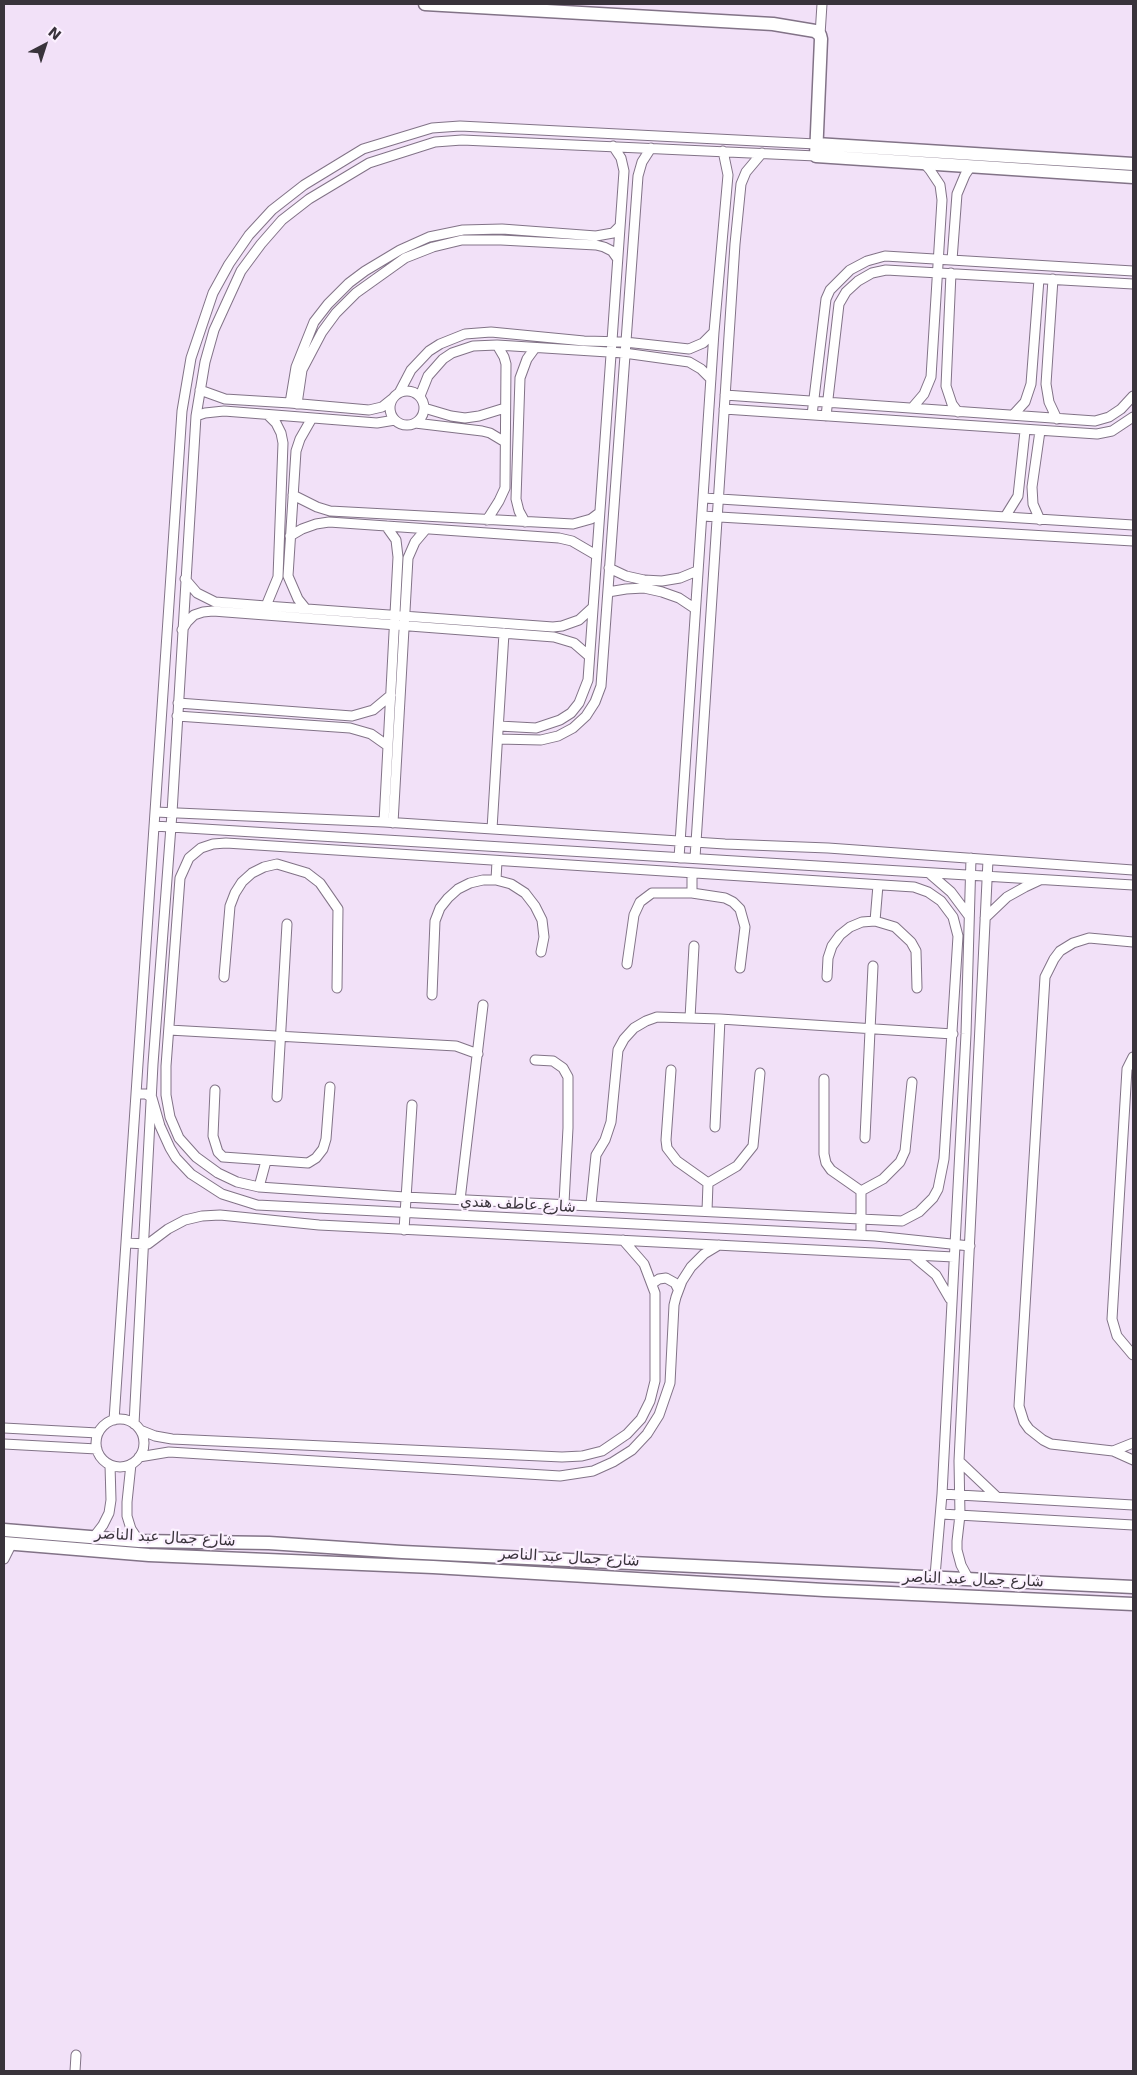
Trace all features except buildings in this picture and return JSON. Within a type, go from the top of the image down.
[{"type":"main road","points":[[425,4],[774,24],[807,29],[820,35],[821,45],[816,150]]},
{"type":"main road","points":[[816,150],[924,163],[1133,177]]},
{"type":"main road","points":[[816,150],[1133,164]]},
{"type":"main road","name":"شارع جمال عبد الناصر","points":[[4,1530],[93,1538],[268,1543],[402,1552],[935,1576],[1133,1587]]},
{"type":"main road","name":"شارع جمال عبد الناصر","points":[[8,1543],[149,1555],[433,1567],[824,1590],[1133,1604]]},
{"type":"main road","points":[[401,1566],[405,1564],[406,1559],[402,1552]]},
{"type":"main road","points":[[433,1567],[429,1561],[430,1556],[435,1553]]},
{"type":"street","points":[[820,35],[822,4]]},
{"type":"street","points":[[114,1420],[182,411],[191,358],[212,293],[249,235],[272,210],[304,185],[363,149],[432,128],[460,126],[816,150]]},
{"type":"street","points":[[623,1240],[644,1264],[653,1283],[657,1304],[656,1371],[650,1401],[641,1419],[627,1434],[611,1446],[592,1454],[562,1457],[172,1439],[155,1436],[137,1427],[124,1420],[114,1420],[104,1425],[98,1433],[97,1449],[102,1458],[110,1465],[121,1467],[131,1464],[139,1457],[144,1442],[137,1427],[144,1245],[196,416],[205,362],[214,330],[242,271],[261,244],[282,220],[334,182],[369,162],[435,142],[462,140],[762,153],[816,150]]},
{"type":"street","points":[[499,726],[543,726],[560,720],[579,703],[585,692],[588,680],[624,171],[621,158],[613,146]]},
{"type":"street","points":[[498,739],[541,740],[558,736],[573,728],[586,716],[595,702],[601,686],[638,176],[642,162],[650,148]]},
{"type":"street","points":[[679,858],[694,608],[704,498],[714,332],[728,175],[723,152]]},
{"type":"street","points":[[695,858],[735,244],[741,184],[746,172],[762,153]]},
{"type":"street","points":[[912,408],[924,394],[931,377],[939,260],[942,191],[936,177],[924,163]]},
{"type":"street","points":[[952,260],[957,194],[971,166]]},
{"type":"street","points":[[293,404],[296,367],[314,322],[328,304],[349,283],[400,250],[428,237],[463,230],[502,229],[605,236],[613,233],[620,227]]},
{"type":"street","points":[[293,404],[302,370],[322,332],[356,292],[404,258],[433,247],[462,240],[501,240],[596,245],[612,251],[617,258]]},
{"type":"street","points":[[812,415],[826,300],[830,290],[850,270],[867,261],[885,256],[1133,271]]},
{"type":"street","points":[[826,416],[839,304],[846,292],[865,277],[886,270],[1133,284]]},
{"type":"street","points":[[951,273],[946,386],[952,404],[958,412]]},
{"type":"street","points":[[1013,416],[1025,402],[1031,384],[1039,278]]},
{"type":"street","points":[[1054,280],[1046,384],[1049,402],[1057,419]]},
{"type":"street","points":[[395,420],[390,412],[395,396],[411,370],[424,355],[440,344],[465,334],[491,332],[689,349],[703,343],[714,332]]},
{"type":"street","points":[[415,423],[422,417],[424,408],[420,396],[434,367],[447,356],[462,348],[473,346],[497,345],[624,353],[689,362],[701,369],[711,379]]},
{"type":"street","points":[[487,520],[499,502],[505,488],[506,364],[497,345]]},
{"type":"street","points":[[525,522],[518,511],[516,499],[520,378],[524,365],[535,348]]},
{"type":"street","points":[[200,390],[225,400],[369,410],[382,407],[395,396],[407,391],[420,396]]},
{"type":"street","points":[[725,395],[1095,422],[1109,417],[1121,409],[1133,396]]},
{"type":"street","points":[[424,408],[465,418],[492,413],[505,408]]},
{"type":"street","points":[[724,408],[1097,434],[1112,430],[1133,417]]},
{"type":"street","points":[[196,416],[219,411],[377,423],[395,420],[407,425],[415,423],[482,431],[490,433],[505,442]]},
{"type":"street","points":[[266,606],[278,577],[283,442],[276,422],[268,415]]},
{"type":"street","points":[[306,609],[298,599],[288,576],[296,451],[312,418]]},
{"type":"street","points":[[1005,517],[1018,496],[1025,430]]},
{"type":"street","points":[[1040,431],[1032,487],[1033,504],[1040,520]]},
{"type":"street","points":[[293,495],[330,511],[573,524],[591,519],[599,513]]},
{"type":"street","points":[[704,498],[1133,525]]},
{"type":"street","points":[[702,516],[1133,541]]},
{"type":"street","points":[[290,536],[309,526],[329,522],[559,538],[578,544],[596,555]]},
{"type":"street","points":[[386,526],[396,540],[398,548],[400,620],[393,823]]},
{"type":"street","points":[[384,822],[390,695],[408,558],[415,542],[426,529]]},
{"type":"street","points":[[609,568],[626,576],[662,581],[680,578],[697,571]]},
{"type":"street","points":[[185,579],[197,594],[215,602],[306,609],[564,639],[582,649],[589,656]]},
{"type":"street","points":[[608,592],[644,588],[670,595],[694,608]]},
{"type":"street","points":[[182,630],[194,615],[213,611],[553,627],[579,620],[592,608]]},
{"type":"street","points":[[492,829],[504,633]]},
{"type":"street","points":[[178,703],[352,716],[373,710],[390,695]]},
{"type":"street","points":[[177,716],[350,728],[370,734],[388,746]]},
{"type":"street","points":[[155,812],[384,822],[696,842],[828,848],[1133,870]]},
{"type":"street","points":[[154,826],[1133,885]]},
{"type":"street","points":[[213,844],[278,847],[914,887],[928,892],[941,901],[953,917],[958,936],[944,1159],[938,1189],[927,1205],[911,1218],[902,1220],[591,1204],[460,1200],[259,1188],[238,1182],[218,1173],[196,1157],[180,1138],[170,1117],[166,1095],[166,1066],[180,878],[183,867],[189,858],[200,848],[213,844]]},
{"type":"street","points":[[277,864],[278,847]]},
{"type":"street","points":[[935,1576],[941,1514],[966,1034],[971,858]]},
{"type":"street","points":[[968,1578],[956,1550],[960,1515],[959,1461],[988,860]]},
{"type":"street","points":[[496,880],[497,861]]},
{"type":"street","points":[[224,976],[230,906],[235,893],[242,882],[252,873],[264,867],[277,864],[307,873],[320,883],[338,909],[337,988]]},
{"type":"street","points":[[929,873],[951,892],[969,916]]},
{"type":"street","points":[[692,874],[692,893]]},
{"type":"street","points":[[985,918],[1016,892],[1043,879]]},
{"type":"street","points":[[432,995],[435,921],[440,908],[448,898],[464,886],[483,880],[496,880],[511,884],[525,893],[536,906],[542,920],[544,936],[541,952]]},
{"type":"street","points":[[875,921],[878,885]]},
{"type":"street","points":[[627,964],[634,914],[640,902],[652,893],[692,893],[725,898],[733,902],[740,909],[745,927],[740,968]]},
{"type":"street","points":[[827,977],[828,958],[832,946],[840,935],[850,927],[862,922],[875,921],[895,927],[911,942],[916,951],[917,988]]},
{"type":"street","points":[[277,1098],[287,924]]},
{"type":"street","points":[[1113,1451],[1133,1442],[1133,1460],[1113,1451],[1051,1444],[1028,1429],[1019,1406],[1045,977],[1048,968],[1060,951],[1080,940],[1089,938],[1133,942]]},
{"type":"street","points":[[690,1018],[694,946]]},
{"type":"street","points":[[865,1138],[873,966]]},
{"type":"street","points":[[460,1200],[483,1006]]},
{"type":"street","points":[[591,1204],[596,1155],[605,1140],[610,1122],[618,1050],[624,1039],[634,1028],[646,1021],[658,1017],[720,1018],[953,1034]]},
{"type":"street","points":[[715,1127],[720,1018]]},
{"type":"street","points":[[169,1030],[456,1046],[478,1054]]},
{"type":"street","points":[[1133,1057],[1127,1069],[1112,1318],[1117,1336],[1133,1355]]},
{"type":"street","points":[[535,1060],[553,1061],[563,1068],[568,1077],[568,1128],[564,1204]]},
{"type":"street","points":[[671,1070],[667,1148],[677,1161],[708,1183]]},
{"type":"street","points":[[708,1183],[737,1166],[744,1160],[753,1146],[760,1073]]},
{"type":"street","points":[[824,1079],[824,1154],[826,1163],[832,1170],[861,1191]]},
{"type":"street","points":[[861,1191],[893,1171],[903,1156],[912,1082]]},
{"type":"street","points":[[214,1090],[213,1136],[218,1152],[223,1157],[308,1163],[316,1158],[323,1149],[326,1139],[330,1087]]},
{"type":"street","points":[[136,1094],[143,1093],[152,1098]]},
{"type":"street","name":"شارع عاطف هندي","points":[[152,1098],[165,1139],[176,1158],[201,1182],[222,1194],[245,1202],[269,1206],[861,1235],[970,1246]]},
{"type":"street","points":[[404,1230],[412,1104]]},
{"type":"street","points":[[259,1188],[266,1161]]},
{"type":"street","points":[[707,1210],[708,1183]]},
{"type":"street","points":[[861,1191],[861,1235]]},
{"type":"street","name":"شارع عاطف هندي","points":[[144,1245],[153,1242],[176,1224],[193,1218],[211,1215],[319,1225],[404,1230],[954,1257]]},
{"type":"street","points":[[930,1256],[936,1251],[932,1242]]},
{"type":"street","points":[[126,1243],[144,1245]]},
{"type":"street","points":[[139,1457],[169,1452],[560,1476],[593,1471],[613,1462],[632,1450],[647,1434],[659,1415],[670,1384],[674,1305],[678,1289],[686,1274],[697,1260],[719,1245]]},
{"type":"street","points":[[912,1254],[936,1275],[952,1302]]},
{"type":"street","points":[[653,1283],[659,1279],[666,1278],[675,1283],[678,1289]]},
{"type":"street","points":[[4,1428],[98,1433]]},
{"type":"street","points":[[4,1444],[97,1449]]},
{"type":"street","points":[[959,1461],[997,1497]]},
{"type":"street","points":[[131,1464],[127,1516],[131,1529],[138,1540]]},
{"type":"street","points":[[93,1538],[109,1513],[111,1500],[110,1465]]},
{"type":"street","points":[[942,1494],[1133,1503]]},
{"type":"street","points":[[941,1514],[1133,1525]]},
{"type":"street","points":[[4,1559],[8,1543]]},
{"type":"street","points":[[75,2071],[76,2056]]}]
